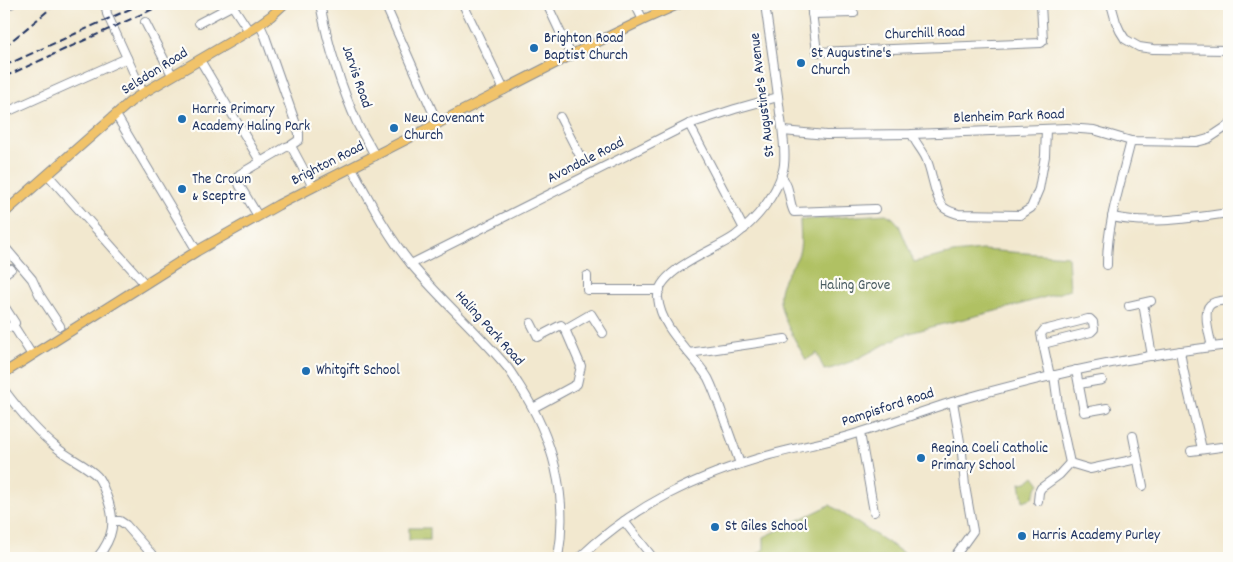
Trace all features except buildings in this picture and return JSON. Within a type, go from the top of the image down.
[{"type":"main road","name":"Selsdon Road","points":[[4,213],[143,92],[249,32],[284,4]]},
{"type":"main road","name":"Brighton Road","points":[[4,373],[197,251],[258,216],[571,55],[678,4]]},
{"type":"street","points":[[4,4],[11,4]]},
{"type":"street","points":[[199,23],[233,4],[249,32]]},
{"type":"street","name":"Jarvis Road","points":[[320,4],[342,84],[359,126],[375,156]]},
{"type":"street","points":[[384,4],[438,124]]},
{"type":"street","points":[[463,4],[504,90]]},
{"type":"street","points":[[547,4],[571,55]]},
{"type":"street","points":[[636,4],[642,20]]},
{"type":"street","name":"St Augustine's Avenue","points":[[660,290],[667,278],[675,270],[726,242],[744,229],[770,199],[781,176],[784,164],[783,131],[765,4]]},
{"type":"street","name":"Churchill Road","points":[[811,4],[817,52],[1043,43],[1041,4]]},
{"type":"street","points":[[1111,4],[1120,31],[1126,39],[1139,47],[1153,49],[1229,50]]},
{"type":"street","points":[[106,5],[107,14],[143,92]]},
{"type":"street","points":[[812,14],[854,14]]},
{"type":"street","points":[[145,22],[172,75]]},
{"type":"street","points":[[258,216],[236,178],[260,161],[299,140],[299,133],[260,25]]},
{"type":"street","points":[[4,115],[11,110],[128,58]]},
{"type":"street","points":[[200,60],[260,161]]},
{"type":"street","name":"Avondale Road","points":[[411,264],[690,124],[778,97]]},
{"type":"street","points":[[116,114],[197,251]]},
{"type":"street","points":[[560,117],[580,158]]},
{"type":"street","points":[[690,124],[744,229]]},
{"type":"street","name":"Blenheim Park Road","points":[[783,131],[826,135],[1067,128],[1094,130],[1132,140],[1158,142],[1203,141],[1229,125]]},
{"type":"street","points":[[912,134],[925,156],[941,206],[958,214],[1020,215],[1031,208],[1039,189],[1045,156],[1046,129]]},
{"type":"street","points":[[1107,266],[1107,250],[1112,217],[1132,140]]},
{"type":"street","points":[[290,146],[313,187]]},
{"type":"street","name":"Haling Park Road","points":[[352,168],[397,246],[450,307],[508,368],[533,408],[549,444],[559,484],[562,513],[561,556]]},
{"type":"street","points":[[48,175],[145,284]]},
{"type":"street","points":[[781,176],[788,188],[794,212],[874,209]]},
{"type":"street","points":[[1112,217],[1149,221],[1229,213]]},
{"type":"street","points":[[4,246],[32,278],[38,294],[60,326]]},
{"type":"street","points":[[4,274],[11,269]]},
{"type":"street","points":[[588,276],[587,290],[660,290],[658,299],[663,315],[672,331],[711,385],[740,464]]},
{"type":"street","points":[[1212,347],[1206,316],[1207,309],[1210,304],[1229,300]]},
{"type":"street","points":[[1129,306],[1151,301]]},
{"type":"street","points":[[1143,303],[1152,356]]},
{"type":"street","points":[[4,310],[6,309],[15,324],[13,325],[32,355]]},
{"type":"street","points":[[565,329],[591,314],[603,333]]},
{"type":"street","points":[[1043,344],[1092,332],[1094,328],[1093,322],[1088,319],[1044,330],[1040,334],[1052,376],[1070,463]]},
{"type":"street","points":[[531,324],[538,337],[561,325],[565,329],[581,366],[577,384],[533,408]]},
{"type":"street","points":[[4,330],[13,325]]},
{"type":"street","points":[[689,353],[785,339]]},
{"type":"street","name":"Pampisford Road","points":[[580,558],[599,540],[647,506],[682,486],[740,464],[860,433],[953,402],[1076,370],[1180,351],[1229,345]]},
{"type":"street","points":[[1180,351],[1202,449]]},
{"type":"street","points":[[1076,370],[1084,412],[1107,408]]},
{"type":"street","points":[[1079,384],[1102,380]]},
{"type":"street","points":[[4,390],[50,442],[96,476],[103,488],[113,521],[107,542],[97,558]]},
{"type":"street","points":[[953,402],[973,532],[955,556]]},
{"type":"street","points":[[860,433],[874,512]]},
{"type":"street","points":[[1133,436],[1144,486]]},
{"type":"street","points":[[1191,451],[1221,447]]},
{"type":"street","points":[[1070,463],[1090,469],[1137,459]]},
{"type":"street","points":[[1038,501],[1041,488],[1059,475],[1070,463]]},
{"type":"street","points":[[113,521],[126,525],[155,558]]},
{"type":"street","points":[[624,521],[653,558]]},
{"type":"green space","name":"Haling Grove","points":[[886,214],[899,225],[914,262],[953,253],[982,250],[1068,256],[1070,290],[903,335],[853,361],[824,370],[817,353],[806,360],[785,318],[780,300],[783,283],[799,253],[801,244],[800,220]]},
{"type":"green space","points":[[1034,476],[1040,484],[1032,498],[1023,501],[1020,483],[1027,482]]},
{"type":"green space","points":[[830,505],[911,558],[752,558],[764,549],[764,537]]},
{"type":"green space","points":[[409,528],[430,528],[430,540],[409,540]]},
{"type":"railway","points":[[4,47],[56,4]]},
{"type":"railway","points":[[4,66],[141,4]]},
{"type":"railway","points":[[4,77],[164,4]]},
{"type":"place","name":"Brighton Road Baptist Church","points":[[534,48]]},
{"type":"place","name":"St Augustine's Church","points":[[801,63]]},
{"type":"place","name":"Harris Primary Academy Haling Park","points":[[182,119]]},
{"type":"place","name":"New Covenant Church","points":[[394,128]]},
{"type":"place","name":"The Crown & Sceptre","points":[[182,189]]},
{"type":"place","name":"Whitgift School","points":[[306,371]]},
{"type":"place","name":"Regina Coeli Catholic Primary School","points":[[921,458]]},
{"type":"place","name":"St Giles School","points":[[715,527]]},
{"type":"place","name":"Harris Academy Purley","points":[[1022,536]]}]
